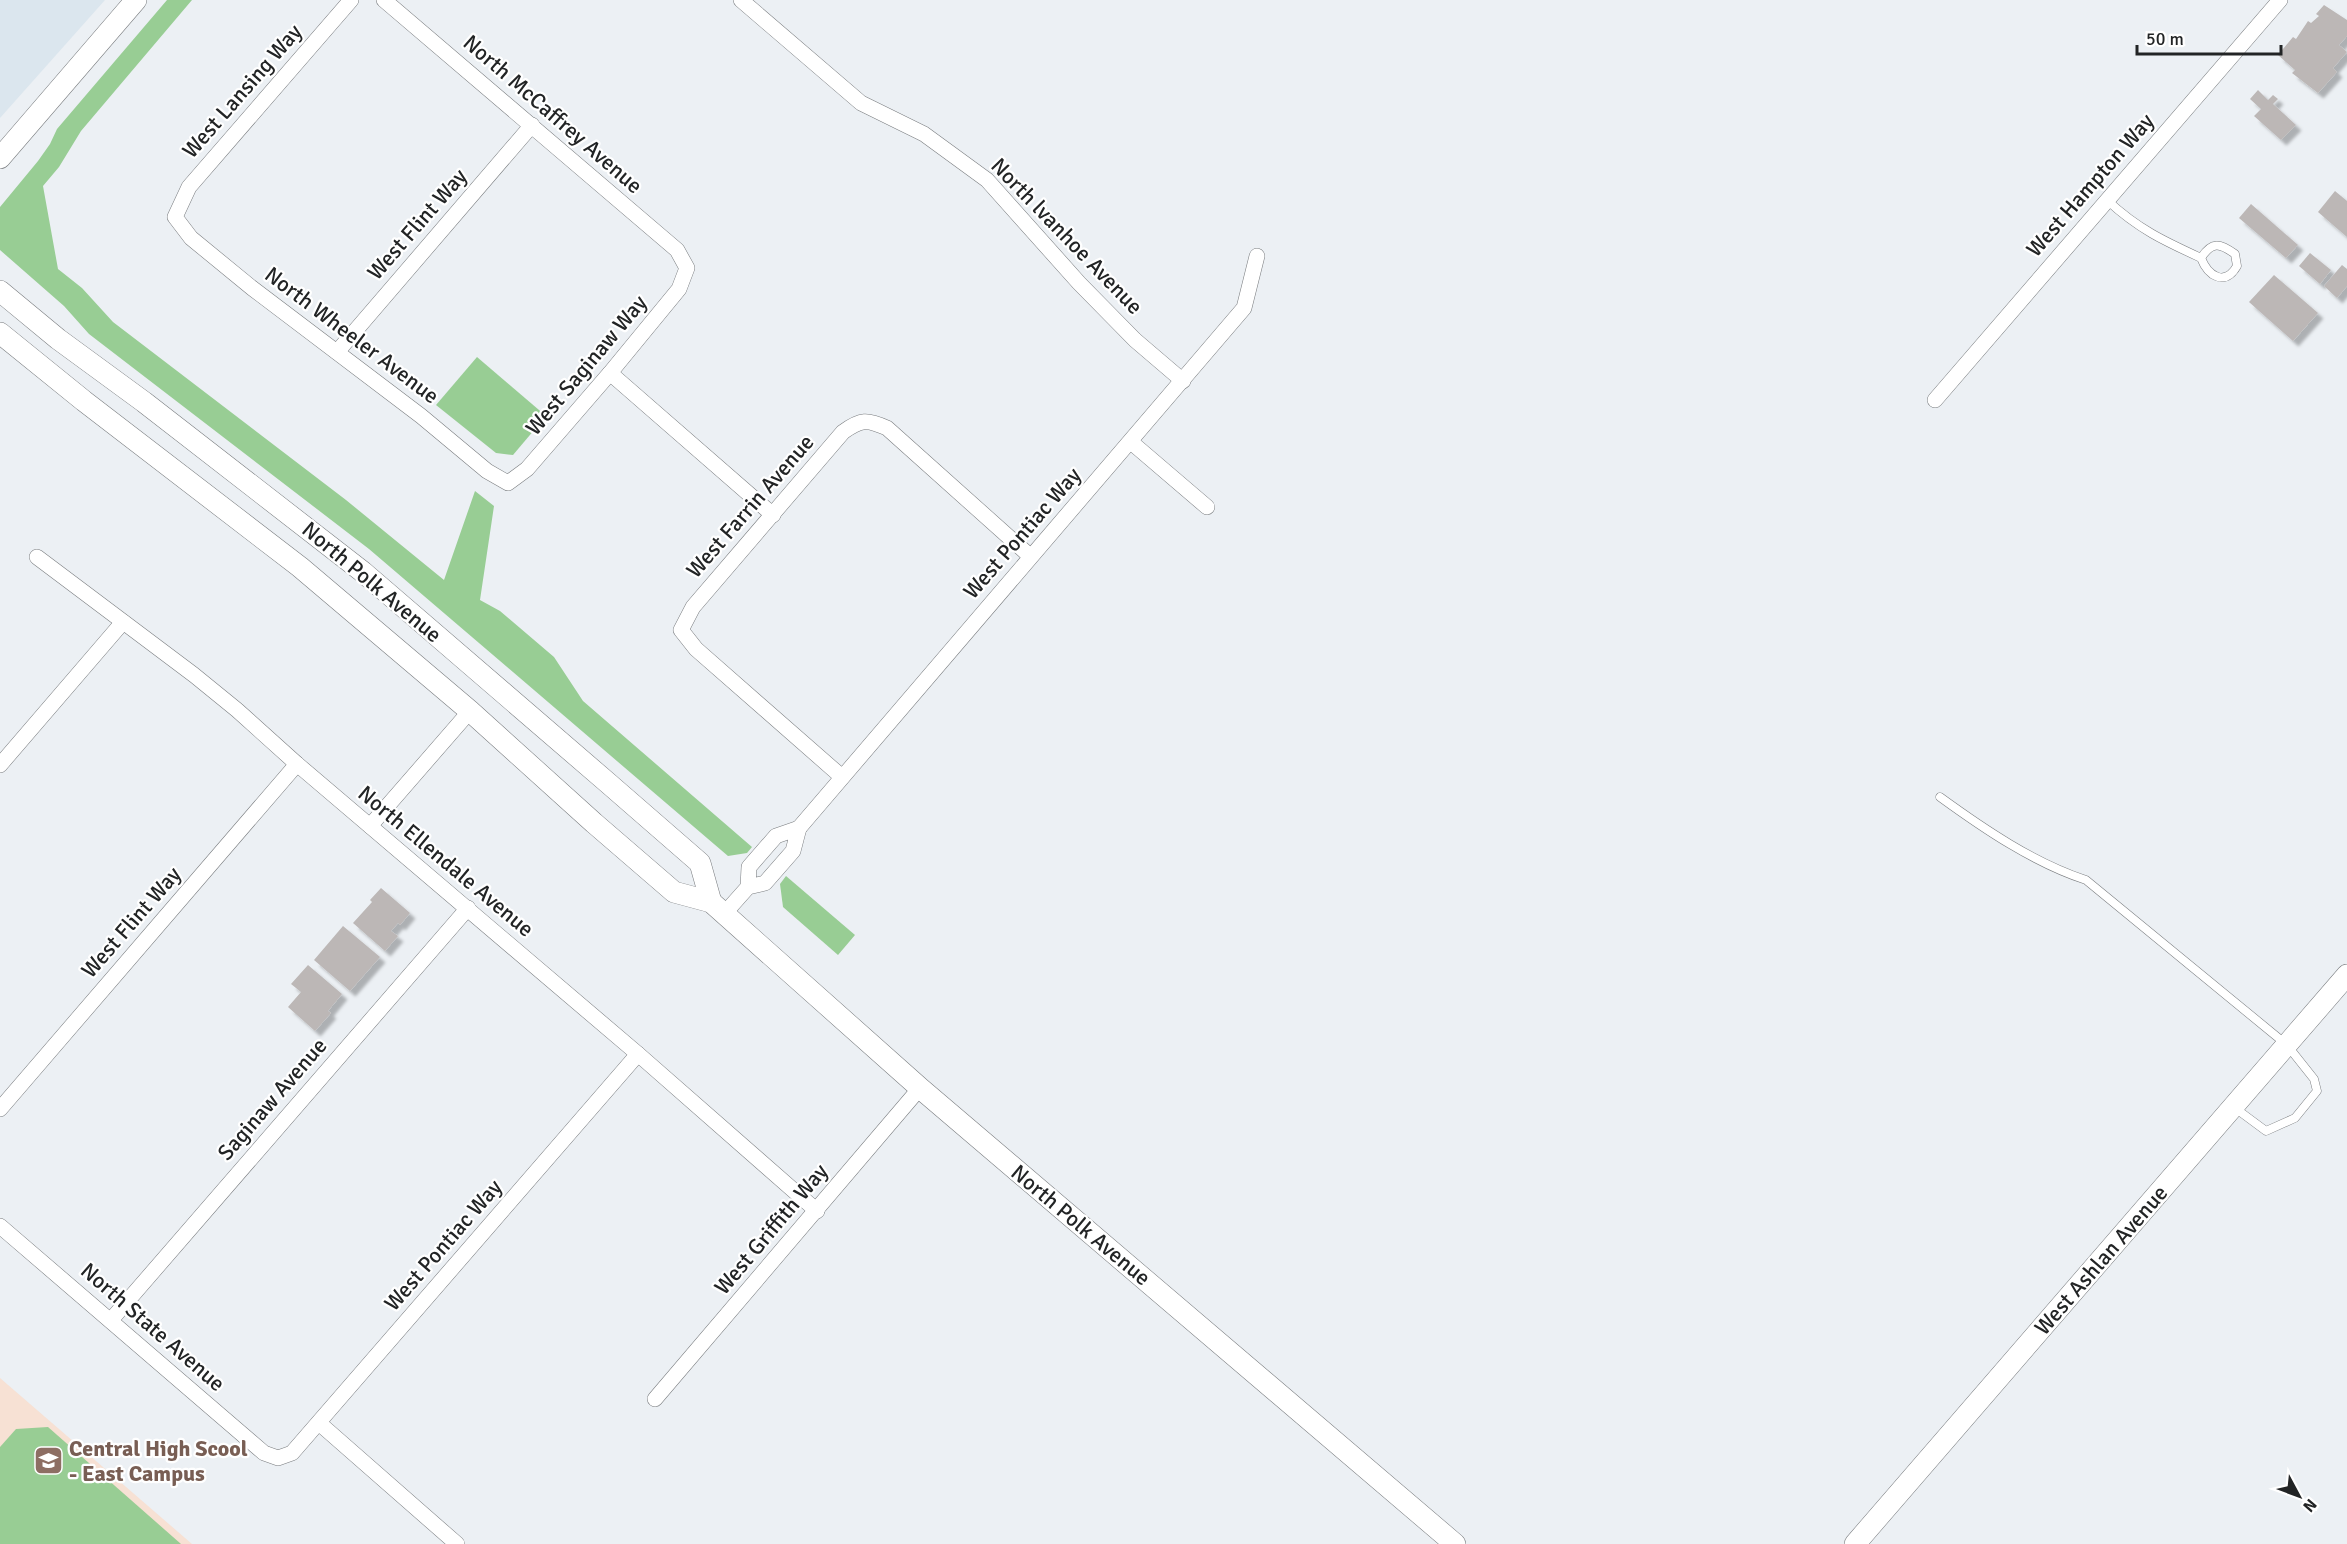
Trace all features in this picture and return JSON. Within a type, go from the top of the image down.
[{"type":"main road","points":[[0,158],[136,0]]},
{"type":"main road","name":"North Polk Avenue","points":[[0,291],[58,339],[144,402],[363,572],[700,863],[717,908]]},
{"type":"main road","name":"North Polk Avenue","points":[[0,333],[84,401],[300,567],[470,711],[674,892],[717,908],[920,1088],[1455,1544]]},
{"type":"main road","name":"West Ashlan Avenue","points":[[1855,1544],[2347,975]]},
{"type":"street","name":"West Lansing Way","points":[[175,217],[189,188],[351,0]]},
{"type":"street","name":"North McCaffrey Avenue","points":[[384,0],[677,250],[687,268]]},
{"type":"street","name":"North lvanhoe Avenue","points":[[741,0],[861,103],[924,134],[987,180],[1079,283],[1135,340],[1183,381]]},
{"type":"street","name":"West Hampton Way","points":[[1935,400],[2280,0]]},
{"type":"street","name":"West Flint Way","points":[[338,352],[532,125]]},
{"type":"street","name":"North Wheeler Avenue","points":[[175,217],[191,238],[252,288],[421,416],[487,471],[508,483]]},
{"type":"street","name":"West Pontiac Way","points":[[717,908],[748,887],[765,883],[793,851],[799,828],[1244,308],[1257,256]]},
{"type":"street","name":"West Saginaw Way","points":[[508,483],[527,469],[610,373],[679,289],[687,268]]},
{"type":"street","points":[[610,373],[773,515]]},
{"type":"street","name":"West Farrin Avenue","points":[[842,777],[696,649],[681,630],[693,607],[843,432],[856,423],[871,421],[886,428],[1030,556]]},
{"type":"street","points":[[1131,442],[1207,507]]},
{"type":"street","name":"North Ellendale Avenue","points":[[37,557],[194,675],[817,1210]]},
{"type":"street","points":[[0,765],[123,622]]},
{"type":"street","points":[[370,826],[470,711]]},
{"type":"street","name":"West Flint Way","points":[[0,1109],[297,764]]},
{"type":"street","name":"West Pontiac Way","points":[[748,887],[749,867],[776,836],[799,828]]},
{"type":"street","name":"Saginaw Avenue","points":[[111,1320],[468,908]]},
{"type":"street","name":"West Pontiac Way","points":[[278,1458],[292,1453],[319,1423],[638,1054]]},
{"type":"street","name":"West Griffith Way","points":[[655,1400],[920,1088]]},
{"type":"street","name":"North State Avenue","points":[[0,1226],[264,1453],[278,1458]]},
{"type":"street","points":[[319,1423],[457,1544]]},
{"type":"lane","points":[[2107,200],[2129,220],[2156,237],[2201,258],[2205,268],[2214,276],[2225,278],[2233,274],[2237,266],[2235,254],[2222,245],[2215,245],[2206,250],[2201,258]]},
{"type":"lane","points":[[1940,797],[2013,844],[2066,873],[2086,880],[2287,1045],[2314,1079],[2317,1088],[2295,1118],[2266,1131],[2233,1106]]},
{"type":"shaded area","points":[[0,0],[105,0],[0,118]]},
{"type":"shaded area","name":"Central High Scool - East Campus","points":[[0,1378],[192,1544],[0,1544]]},
{"type":"green space","points":[[167,0],[192,0],[81,131],[59,167],[43,186],[58,269],[82,288],[113,322],[346,500],[444,580],[475,491],[494,506],[480,600],[500,611],[554,657],[583,701],[752,847],[747,853],[728,856],[369,549],[89,334],[64,306],[0,250],[0,207],[38,161],[57,129]]},
{"type":"green space","points":[[477,357],[546,416],[513,455],[496,453],[436,405]]},
{"type":"green space","points":[[786,876],[855,935],[838,955],[783,907],[780,884]]},
{"type":"green space","name":"Central High Scool - East Campus","points":[[48,1427],[181,1544],[0,1544],[0,1447],[16,1429]]},
{"type":"building","points":[[2324,5],[2347,20],[2347,36],[2339,45],[2347,52],[2333,68],[2337,72],[2318,93],[2292,73],[2295,70],[2278,55],[2293,37],[2296,39],[2308,21],[2311,23],[2319,16],[2316,14]]},
{"type":"building","points":[[2258,90],[2268,100],[2273,95],[2278,99],[2273,104],[2296,125],[2281,140],[2254,116],[2261,109],[2250,99]]},
{"type":"building","points":[[2335,191],[2347,201],[2347,237],[2318,212]]},
{"type":"building","points":[[2251,204],[2298,245],[2286,258],[2239,218]]},
{"type":"building","points":[[2310,253],[2331,270],[2320,284],[2299,266]]},
{"type":"building","points":[[2342,265],[2347,269],[2347,286],[2337,298],[2324,286]]},
{"type":"building","points":[[2274,275],[2318,313],[2293,341],[2249,302]]},
{"type":"building","points":[[381,888],[410,913],[400,925],[398,923],[391,931],[398,936],[385,951],[353,923]]},
{"type":"building","points":[[343,926],[380,957],[350,991],[314,960]]},
{"type":"building","points":[[308,965],[342,994],[328,1011],[331,1013],[315,1031],[288,1007],[301,992],[291,984]]},
{"type":"place","name":"Central High Scool - East Campus","points":[[48,1461]]}]
